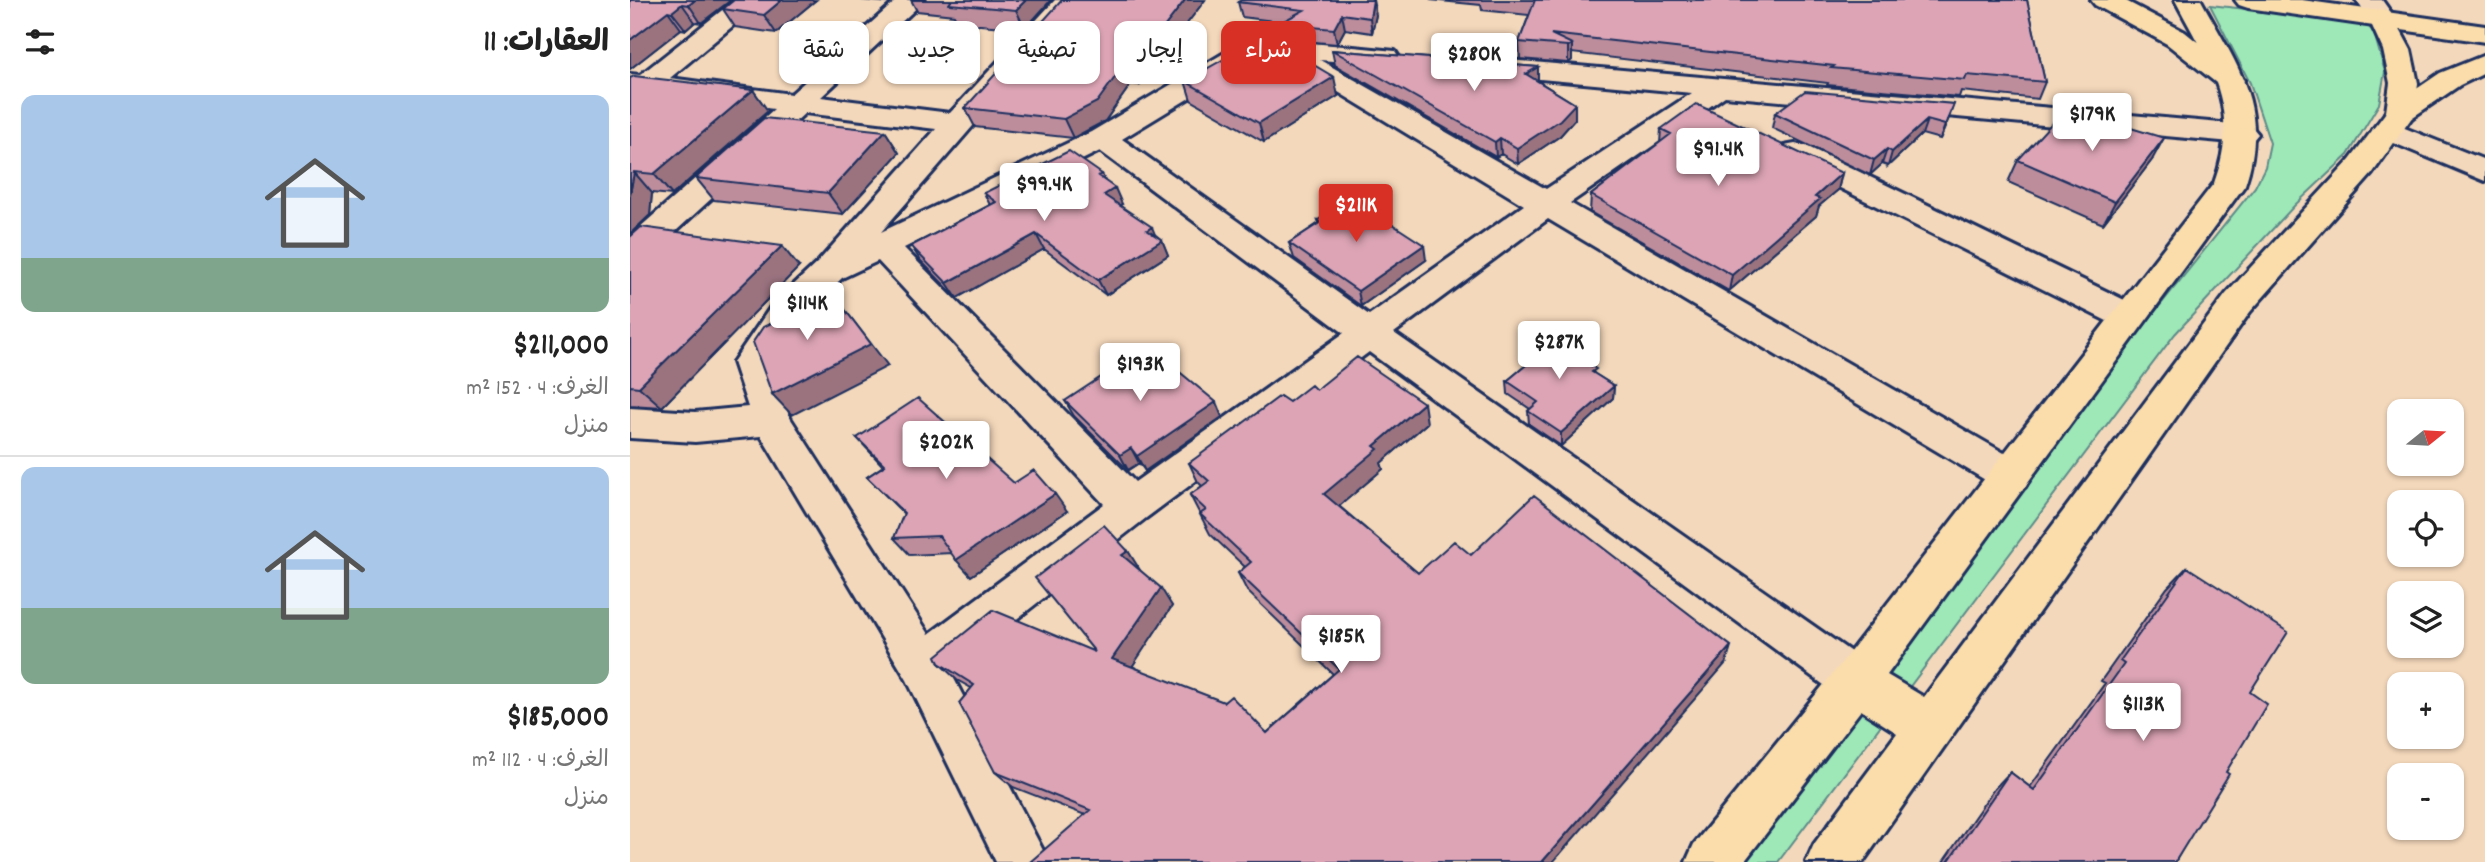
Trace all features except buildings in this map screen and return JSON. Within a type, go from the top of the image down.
[{"type":"main road","points":[[2104,0],[2176,38],[2230,80]]},
{"type":"main road","points":[[1712,862],[2011,476],[2229,185],[2237,168],[2243,134],[2240,107],[2230,80],[2188,0]]},
{"type":"main road","points":[[2258,1],[2308,0]]},
{"type":"main road","points":[[2258,1],[2375,9],[2485,34]]},
{"type":"main road","points":[[1832,862],[2238,303],[2361,167],[2393,121],[2404,83],[2397,50],[2375,9]]},
{"type":"main road","points":[[2393,121],[2450,79],[2485,63]]},
{"type":"main road","points":[[1854,681],[1931,727]]},
{"type":"street","points":[[635,87],[751,0]]},
{"type":"street","points":[[630,254],[912,0]]},
{"type":"street","points":[[1023,862],[923,665],[771,420],[751,362],[784,314],[830,271],[1069,0]]},
{"type":"street","points":[[1316,51],[1405,59]]},
{"type":"street","points":[[1460,64],[1707,94],[2243,134]]},
{"type":"street","points":[[830,271],[1102,138],[1221,67]]},
{"type":"street","points":[[1316,68],[2011,476]]},
{"type":"street","points":[[635,87],[797,102],[957,124]]},
{"type":"street","points":[[923,665],[1132,506],[1548,204],[1707,94]]},
{"type":"street","points":[[1707,94],[1730,121]]},
{"type":"street","points":[[2393,121],[2485,171]]},
{"type":"street","points":[[1102,138],[1854,681]]},
{"type":"street","points":[[1767,140],[2129,317]]},
{"type":"street","points":[[882,246],[1132,506]]},
{"type":"street","points":[[630,423],[695,428],[771,420]]},
{"type":"green space","points":[[2210,5],[2365,22],[2374,33],[2385,72],[2379,104],[2348,155],[2295,205],[2175,334],[1778,862],[1740,862],[2149,319],[2255,187],[2265,167],[2270,143],[2250,83]]}]
